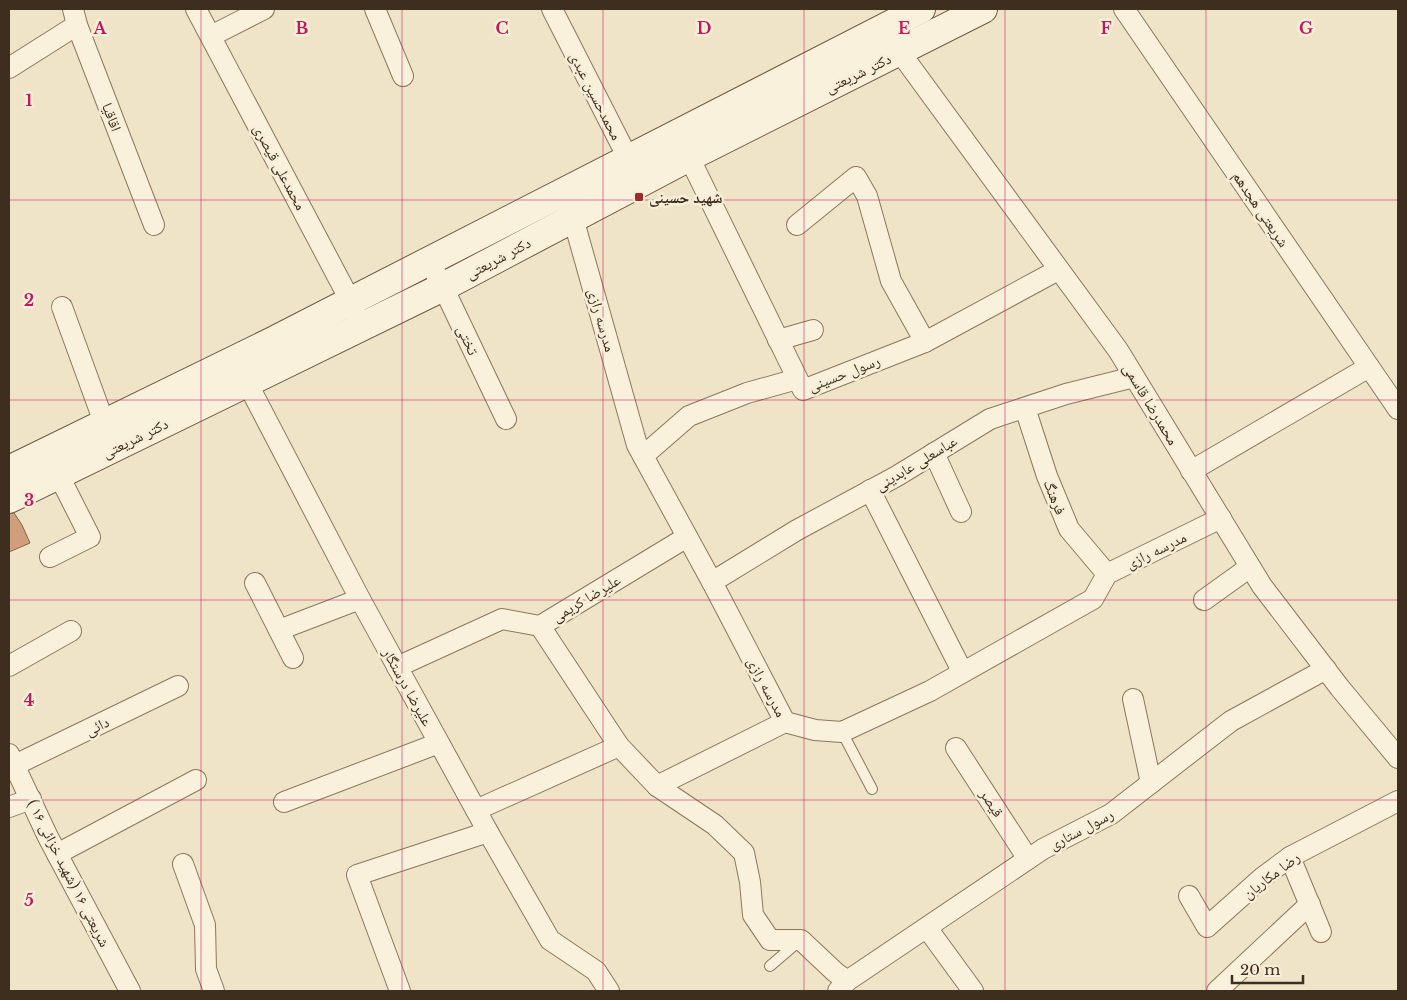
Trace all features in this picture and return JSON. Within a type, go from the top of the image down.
[{"type":"main road","name":"دکتر شریعتی","points":[[9,470],[104,424],[360,328],[443,287],[573,218],[635,171],[921,9]]},
{"type":"main road","name":"دکتر شریعتی","points":[[682,146],[899,52],[984,9]]},
{"type":"main road","name":"دکتر شریعتی","points":[[9,499],[114,449],[241,372],[351,302],[429,261],[563,193],[635,171]]},
{"type":"street","name":"محمدعلی قیصری","points":[[196,9],[351,302],[360,328]]},
{"type":"street","points":[[211,36],[264,9]]},
{"type":"street","points":[[375,9],[403,76]]},
{"type":"street","name":"محمدحسین عبدی","points":[[552,9],[635,171]]},
{"type":"street","name":"شریعتی هجدهم","points":[[1124,9],[1398,409]]},
{"type":"street","points":[[9,68],[75,17]]},
{"type":"street","name":"اقاقیا","points":[[75,17],[154,225]]},
{"type":"street","name":"محمدرضا قاسمی","points":[[883,29],[1118,350],[1262,586],[1326,669],[1394,746]]},
{"type":"street","name":"رسول حسینی","points":[[682,146],[803,390],[925,342],[1058,270]]},
{"type":"street","points":[[797,225],[856,177],[867,196],[892,281],[925,342]]},
{"type":"street","name":"مدرسه رازی","points":[[563,193],[573,218],[637,445],[712,582],[785,722],[815,730],[842,732],[930,691],[962,671],[1093,600],[1107,574],[1221,518]]},
{"type":"street","name":"تختی","points":[[429,261],[506,419]]},
{"type":"street","points":[[62,307],[114,449]]},
{"type":"street","points":[[778,340],[813,330]]},
{"type":"street","points":[[1192,471],[1369,367]]},
{"type":"street","name":"علیرضا درستگار","points":[[241,372],[360,599],[488,832],[550,940],[596,971],[609,991]]},
{"type":"street","name":"عباسعلی عابدینی","points":[[712,582],[797,530],[870,490],[990,419],[1134,377]]},
{"type":"street","points":[[643,456],[689,416],[747,393],[797,379]]},
{"type":"street","name":"فرهنگ","points":[[1025,408],[1047,476],[1069,529],[1107,574]]},
{"type":"street","points":[[46,452],[90,537],[50,558]]},
{"type":"street","points":[[934,453],[961,512]]},
{"type":"street","points":[[870,490],[962,671]]},
{"type":"street","name":"علیرضا کریمی","points":[[397,667],[502,619],[540,626],[687,537]]},
{"type":"street","points":[[1204,600],[1250,567]]},
{"type":"street","points":[[255,583],[293,658]]},
{"type":"street","points":[[279,630],[360,599]]},
{"type":"street","points":[[540,626],[619,746],[657,786],[715,825],[744,854],[750,882],[753,915],[770,940],[801,940],[835,972],[843,986]]},
{"type":"street","points":[[9,666],[71,631]]},
{"type":"street","name":"رسول ستاری","points":[[843,986],[1028,859],[1111,814],[1231,721],[1326,669]]},
{"type":"street","name":"دائی","points":[[12,760],[178,686]]},
{"type":"street","points":[[1133,698],[1151,783]]},
{"type":"street","points":[[657,786],[785,722]]},
{"type":"street","points":[[284,802],[439,743]]},
{"type":"street","points":[[476,810],[619,746]]},
{"type":"street","name":"قیصر","points":[[956,748],[1028,859]]},
{"type":"street","name":"شریعتی ۱۶ (شهید خزائی ۱۶ )","points":[[12,760],[57,854],[130,991]]},
{"type":"street","points":[[57,854],[196,780]]},
{"type":"street","points":[[9,807],[30,799]]},
{"type":"street","name":"رضا مکاریان","points":[[1189,896],[1207,927],[1263,877],[1290,857],[1398,801]]},
{"type":"street","points":[[400,991],[357,874],[488,832]]},
{"type":"street","points":[[1290,857],[1321,932]]},
{"type":"street","points":[[184,864],[206,925],[206,969],[214,991]]},
{"type":"street","points":[[1217,991],[1310,904]]},
{"type":"street","points":[[927,928],[973,991]]},
{"type":"lane","points":[[842,732],[872,789]]},
{"type":"lane","points":[[770,966],[801,940]]},
{"type":"building","points":[[12,510],[22,525],[30,543],[9,552],[9,512]]},
{"type":"place","name":"شهید حسینی","points":[[639,197]]}]
